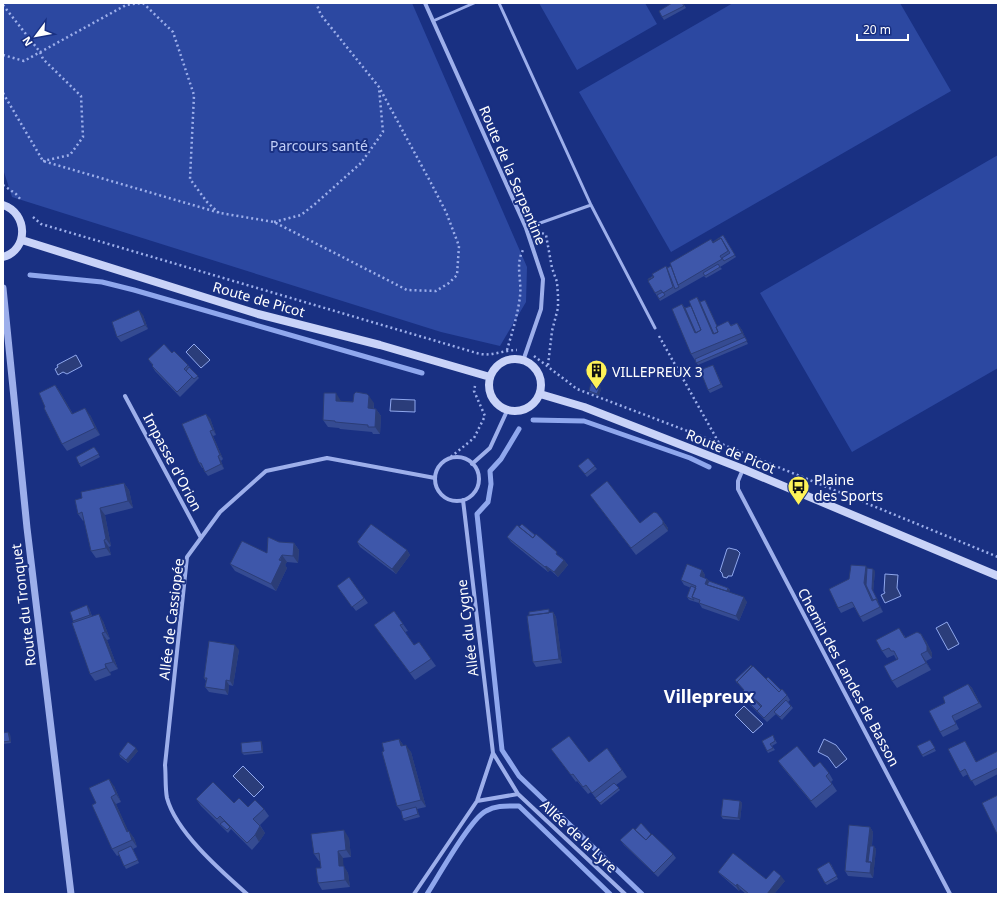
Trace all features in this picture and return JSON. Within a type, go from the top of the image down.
[{"type":"main road","points":[[3,205],[12,209],[18,216],[23,227],[22,240],[13,252],[3,257]]},
{"type":"main road","name":"Route de Picot","points":[[22,240],[258,314],[478,372],[490,377]]},
{"type":"main road","points":[[507,360],[523,360],[536,370],[540,378],[540,394],[533,404],[523,410],[515,412],[499,407],[491,397],[488,385],[490,377],[500,364],[507,360]]},
{"type":"main road","name":"Route de Picot","points":[[540,394],[584,407],[743,469],[998,576]]},
{"type":"street","name":"Route de la Serpentine","points":[[425,3],[526,228],[543,279],[541,309],[523,360]]},
{"type":"street","name":"Route du Tronquet","points":[[3,288],[27,528],[71,894]]},
{"type":"street","name":"Impasse d'Orion","points":[[125,396],[201,538]]},
{"type":"street","points":[[472,464],[490,448],[507,410]]},
{"type":"street","name":"Allée de Cassiopée","points":[[247,894],[216,866],[180,825],[168,798],[165,765],[187,557],[220,512],[266,471],[327,458],[435,478]]},
{"type":"street","points":[[453,458],[460,458],[472,464],[476,469],[478,481],[474,493],[463,500],[456,501],[449,500],[438,491],[435,478],[437,470],[441,464],[453,458]]},
{"type":"street","name":"Chemin des Landes de Basson","points":[[743,469],[738,481],[738,489],[950,894]]},
{"type":"street","name":"Allée du Cygne","points":[[463,500],[493,753]]},
{"type":"street","points":[[414,894],[477,801],[493,753]]},
{"type":"street","name":"Allée de la Lyre","points":[[493,753],[518,794],[625,894]]},
{"type":"street","points":[[477,801],[518,794]]},
{"type":"lane","points":[[433,21],[474,3]]},
{"type":"lane","points":[[500,3],[591,205],[655,328]]},
{"type":"lane","points":[[526,228],[591,205]]},
{"type":"path","points":[[3,55],[24,61],[126,5],[142,3],[173,32],[194,95],[190,179],[207,202],[220,213]]},
{"type":"path","points":[[3,93],[43,161],[220,213],[274,222],[407,290],[436,291],[449,283],[457,275],[459,246],[446,212],[379,87],[321,15],[316,3]]},
{"type":"path","points":[[3,5],[40,52],[43,59],[81,96],[83,137],[70,155],[43,161]]},
{"type":"path","points":[[274,222],[301,215],[361,163],[383,132],[379,87]]},
{"type":"path","points":[[3,185],[16,194],[25,205]]},
{"type":"path","points":[[31,216],[41,224],[488,356],[507,350],[521,293],[518,265],[524,248],[526,228]]},
{"type":"path","points":[[655,328],[719,443]]},
{"type":"path","points":[[447,460],[474,438],[485,416],[474,391],[480,354]]},
{"type":"path","points":[[548,366],[577,389],[719,443],[998,557]]},
{"type":"green space","name":"Parcours santé","points":[[3,3],[412,3],[527,267],[526,302],[500,346],[441,332],[12,197],[3,169]]},
{"type":"green space","points":[[539,3],[645,3],[657,24],[577,70]]},
{"type":"green space","points":[[733,3],[900,3],[951,91],[671,252],[579,92]]},
{"type":"green space","points":[[998,155],[998,368],[852,452],[760,293]]},
{"type":"shaded area","points":[[194,344],[210,360],[201,368],[186,352]]},
{"type":"shaded area","points":[[76,355],[82,366],[67,374],[63,372],[58,375],[55,369],[58,367],[57,365]]},
{"type":"shaded area","points":[[391,399],[415,400],[415,412],[390,411]]},
{"type":"shaded area","points":[[727,549],[737,550],[740,553],[732,576],[728,576],[727,578],[723,577],[720,571]]},
{"type":"shaded area","points":[[885,574],[898,575],[897,588],[901,596],[885,603],[881,595],[885,593]]},
{"type":"shaded area","points":[[947,622],[959,644],[948,650],[936,628]]},
{"type":"shaded area","points":[[744,706],[763,724],[753,733],[735,715]]},
{"type":"shaded area","points":[[824,739],[836,745],[847,759],[836,768],[828,757],[818,752]]},
{"type":"shaded area","points":[[243,766],[264,787],[254,797],[233,776]]},
{"type":"building","points":[[672,3],[682,3],[684,6],[662,17],[659,11]]},
{"type":"building","points":[[723,235],[735,255],[724,261],[722,258],[730,253],[721,238],[713,242]]},
{"type":"building","points":[[721,238],[728,251],[720,256],[722,259],[678,285],[670,263],[711,239],[713,243]]},
{"type":"building","points":[[718,264],[720,267],[705,276],[703,273]]},
{"type":"building","points":[[666,266],[673,287],[663,293],[661,290],[655,293],[648,281],[654,277],[652,274]]},
{"type":"building","points":[[671,266],[679,287],[675,289],[667,268]]},
{"type":"building","points":[[663,292],[665,295],[659,299],[657,295]]},
{"type":"building","points":[[697,297],[713,334],[718,332],[716,327],[728,321],[731,326],[737,323],[742,333],[691,354],[672,309],[682,304],[695,333],[701,330],[689,301]]},
{"type":"building","points":[[705,300],[717,326],[718,332],[714,334],[700,302]]},
{"type":"building","points":[[691,306],[701,330],[696,333],[685,308]]},
{"type":"building","points":[[139,310],[145,325],[117,337],[112,322]]},
{"type":"building","points":[[745,337],[747,341],[696,363],[695,359]]},
{"type":"building","points":[[164,344],[172,353],[174,351],[188,365],[184,369],[192,377],[177,392],[152,366],[153,365],[148,359]]},
{"type":"building","points":[[713,365],[721,384],[708,390],[700,370]]},
{"type":"building","points":[[189,367],[198,376],[194,379],[186,371]]},
{"type":"building","points":[[591,383],[600,386],[597,394],[589,391]]},
{"type":"building","points":[[55,385],[72,414],[85,408],[95,428],[62,444],[44,408],[45,407],[39,393]]},
{"type":"building","points":[[356,392],[367,394],[369,396],[368,408],[376,409],[375,427],[323,420],[324,393],[336,393],[336,401],[353,402],[354,394]]},
{"type":"building","points":[[206,414],[213,430],[210,431],[220,455],[218,456],[221,464],[205,472],[201,463],[199,463],[182,424]]},
{"type":"building","points":[[94,447],[99,454],[79,464],[76,457]]},
{"type":"building","points":[[588,458],[595,466],[585,474],[578,466]]},
{"type":"building","points":[[607,481],[640,523],[654,512],[657,513],[663,521],[663,524],[631,548],[590,495]]},
{"type":"building","points":[[124,483],[128,501],[100,508],[106,539],[104,540],[106,548],[91,551],[82,512],[78,514],[75,500],[82,498],[81,492]]},
{"type":"building","points":[[371,524],[407,550],[392,569],[357,542]]},
{"type":"building","points":[[522,524],[535,535],[533,538],[519,527]]},
{"type":"building","points":[[517,525],[533,538],[536,534],[564,560],[554,572],[546,566],[545,567],[507,537]]},
{"type":"building","points":[[268,537],[279,542],[294,543],[293,556],[282,555],[279,560],[282,561],[271,584],[230,564],[242,541],[267,553]]},
{"type":"building","points":[[687,564],[702,570],[700,576],[707,579],[705,584],[744,597],[736,616],[699,603],[700,600],[692,597],[696,586],[681,580]]},
{"type":"building","points":[[851,565],[866,566],[864,583],[872,601],[876,599],[880,607],[860,617],[852,602],[838,608],[829,589],[849,579]]},
{"type":"building","points":[[867,568],[873,569],[872,589],[878,601],[876,599],[873,600],[866,585]]},
{"type":"building","points":[[349,577],[364,598],[352,607],[337,586]]},
{"type":"building","points":[[709,581],[728,588],[727,591],[707,585]]},
{"type":"building","points":[[691,586],[696,588],[692,597],[694,600],[687,597]]},
{"type":"building","points":[[87,605],[90,615],[73,621],[70,612]]},
{"type":"building","points":[[549,609],[549,613],[529,615],[529,612]]},
{"type":"building","points":[[394,611],[403,624],[400,625],[414,645],[419,642],[431,659],[410,673],[374,625]]},
{"type":"building","points":[[553,612],[559,659],[533,662],[527,616]]},
{"type":"building","points":[[99,614],[105,632],[102,633],[113,662],[105,664],[106,668],[90,674],[72,623]]},
{"type":"building","points":[[899,628],[905,638],[917,632],[921,634],[927,646],[927,651],[921,654],[926,663],[892,681],[884,666],[898,659],[894,651],[891,651],[889,648],[882,651],[876,640]]},
{"type":"building","points":[[209,641],[235,645],[230,681],[226,680],[225,690],[205,687],[207,678],[204,678]]},
{"type":"building","points":[[751,665],[752,666],[737,682],[738,684],[735,680]]},
{"type":"building","points":[[753,666],[779,692],[782,689],[787,695],[764,718],[757,711],[762,706],[749,694],[747,697],[742,692],[744,690],[737,682]]},
{"type":"building","points":[[768,677],[781,690],[779,692],[766,679]]},
{"type":"building","points":[[968,684],[979,703],[952,716],[956,724],[940,732],[929,711],[945,703],[943,697]]},
{"type":"building","points":[[751,696],[761,707],[757,711],[747,701]]},
{"type":"building","points":[[786,700],[791,706],[780,717],[774,712]]},
{"type":"building","points":[[8,732],[10,741],[3,742],[3,733]]},
{"type":"building","points":[[773,735],[775,741],[770,744],[773,748],[767,751],[762,741]]},
{"type":"building","points":[[569,736],[589,762],[607,748],[622,770],[592,793],[586,785],[583,787],[573,774],[571,775],[551,749]]},
{"type":"building","points":[[399,739],[401,746],[406,745],[421,800],[397,806],[382,752],[384,751],[382,743]]},
{"type":"building","points":[[930,740],[935,748],[922,755],[917,746]]},
{"type":"building","points":[[261,741],[262,751],[242,753],[241,743]]},
{"type":"building","points":[[965,741],[976,762],[998,751],[998,768],[971,781],[965,769],[960,772],[948,749]]},
{"type":"building","points":[[128,742],[136,748],[126,760],[119,754]]},
{"type":"building","points":[[797,746],[814,767],[820,762],[829,773],[826,776],[832,784],[811,801],[778,761]]},
{"type":"building","points":[[109,779],[116,794],[111,797],[127,832],[129,831],[132,840],[112,849],[92,805],[96,803],[89,788]]},
{"type":"building","points":[[213,782],[234,803],[239,798],[248,807],[255,800],[264,809],[253,819],[260,826],[255,835],[247,843],[220,816],[217,819],[196,799]]},
{"type":"building","points":[[614,783],[619,788],[600,803],[595,798]]},
{"type":"building","points":[[998,795],[998,836],[982,803]]},
{"type":"building","points":[[723,799],[740,801],[738,818],[721,816]]},
{"type":"building","points":[[416,807],[418,814],[403,819],[401,811]]},
{"type":"building","points":[[224,821],[230,827],[227,830],[220,824]]},
{"type":"building","points":[[641,823],[651,834],[646,840],[635,830]]},
{"type":"building","points":[[849,825],[870,827],[866,862],[871,862],[870,873],[845,871]]},
{"type":"building","points":[[633,828],[646,840],[652,834],[673,854],[654,873],[620,840]]},
{"type":"building","points":[[344,830],[346,850],[338,851],[339,866],[344,866],[345,880],[318,883],[316,868],[321,868],[319,853],[314,854],[311,834]]},
{"type":"building","points":[[131,846],[138,860],[124,866],[118,852]]},
{"type":"building","points":[[870,846],[874,846],[872,865],[871,862],[868,862]]},
{"type":"building","points":[[733,853],[766,879],[774,870],[781,876],[767,894],[749,894],[737,884],[736,886],[718,872]]},
{"type":"building","points":[[829,862],[837,876],[825,883],[817,869]]},
{"type":"waterway","points":[[30,275],[102,282],[422,373]]},
{"type":"waterway","points":[[533,420],[584,421],[690,458],[709,467]]},
{"type":"waterway","points":[[519,429],[501,459],[490,471],[491,484],[488,502],[477,514],[502,750],[519,776],[642,894]]},
{"type":"waterway","points":[[427,894],[472,825],[486,811],[502,806],[519,806],[610,894]]},
{"type":"place","name":"VILLEPREUX 3","points":[[596,390]]},
{"type":"place","name":"Plaine des Sports","points":[[799,506]]},
{"type":"district","name":"Villepreux","points":[[709,696]]}]
